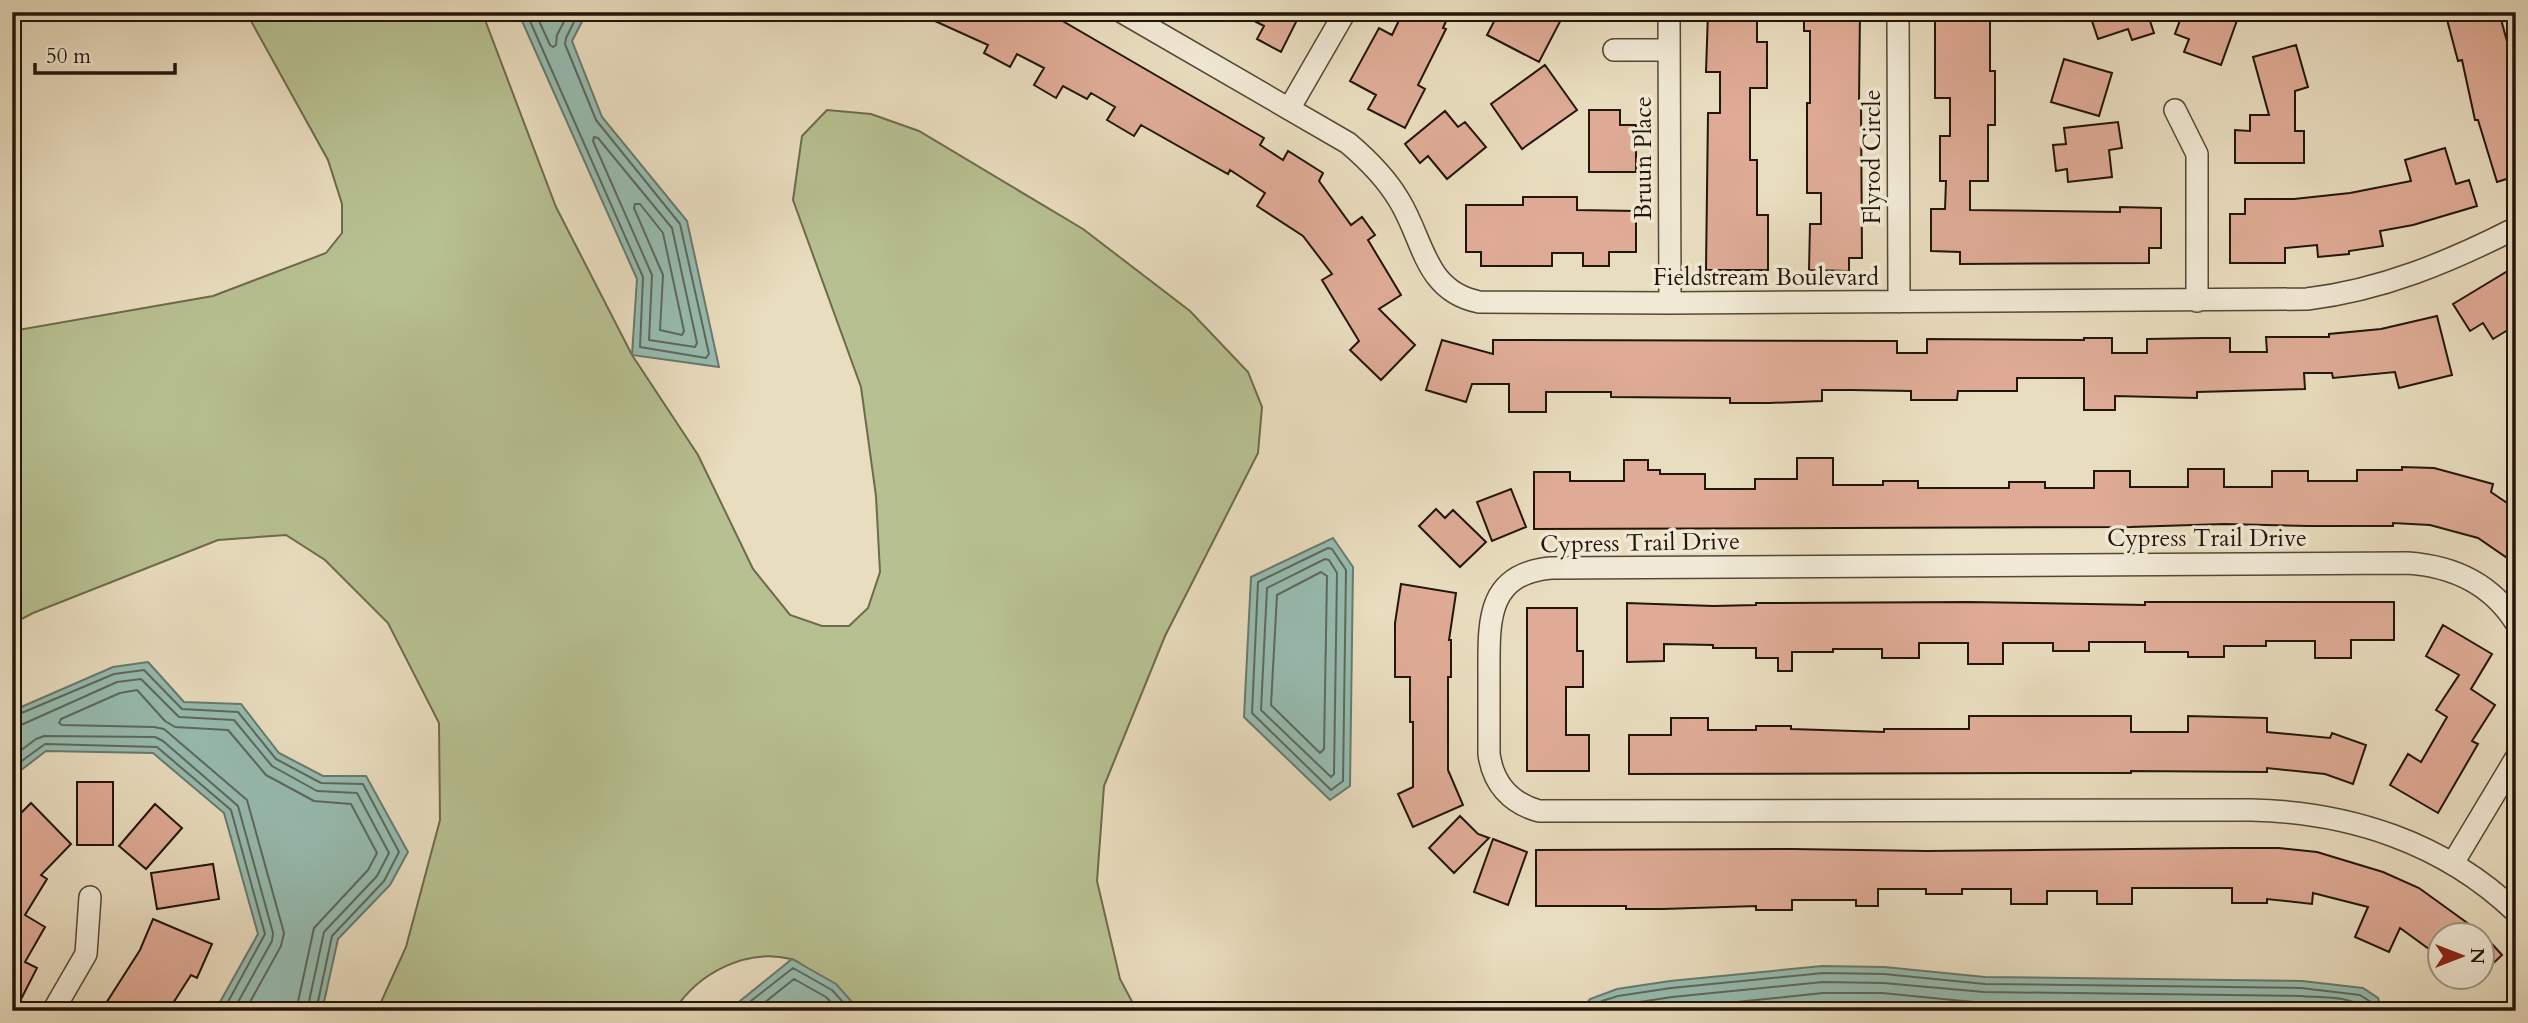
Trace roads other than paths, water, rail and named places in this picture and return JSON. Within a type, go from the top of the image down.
[{"type":"street","name":"Fieldstream Boulevard","points":[[1122,12],[1348,143],[1380,174],[1404,208],[1431,269],[1442,284],[1453,293],[1490,304],[2307,299],[2367,288],[2442,263],[2516,229]]},
{"type":"street","points":[[1289,109],[1345,12]]},
{"type":"street","name":"Bruun Place","points":[[1669,12],[1670,303]]},
{"type":"street","name":"Flyrod Circle","points":[[1898,12],[1899,302]]},
{"type":"street","points":[[1614,50],[1669,50]]},
{"type":"street","points":[[2175,110],[2197,154],[2197,301]]},
{"type":"street","name":"Cypress Trail Drive","points":[[2516,623],[2495,596],[2469,578],[2435,566],[2407,563],[1551,568],[1530,571],[1515,579],[1497,598],[1491,612],[1489,628],[1490,760],[1496,778],[1509,796],[1524,806],[1539,811],[2285,811],[2329,817],[2371,827],[2453,863],[2486,886],[2516,912]]},
{"type":"street","points":[[2453,863],[2516,758]]},
{"type":"street","points":[[53,1011],[86,954],[90,897]]},
{"type":"water","points":[[518,12],[587,12],[572,41],[602,117],[687,221],[719,367],[632,355],[637,279]]},
{"type":"water","points":[[1333,538],[1353,567],[1350,786],[1330,800],[1244,717],[1251,577]]},
{"type":"water","points":[[148,662],[184,702],[241,704],[279,753],[323,776],[366,776],[408,852],[390,885],[338,939],[322,1011],[215,1011],[258,934],[224,813],[153,753],[46,751],[12,777],[12,711],[113,667]]},
{"type":"water","points":[[792,959],[836,984],[860,1011],[738,1011],[740,1001]]},
{"type":"water","points":[[1822,966],[1884,967],[1985,977],[2302,981],[2363,988],[2378,998],[2382,1011],[1580,1011],[1590,999],[1617,989]]}]
